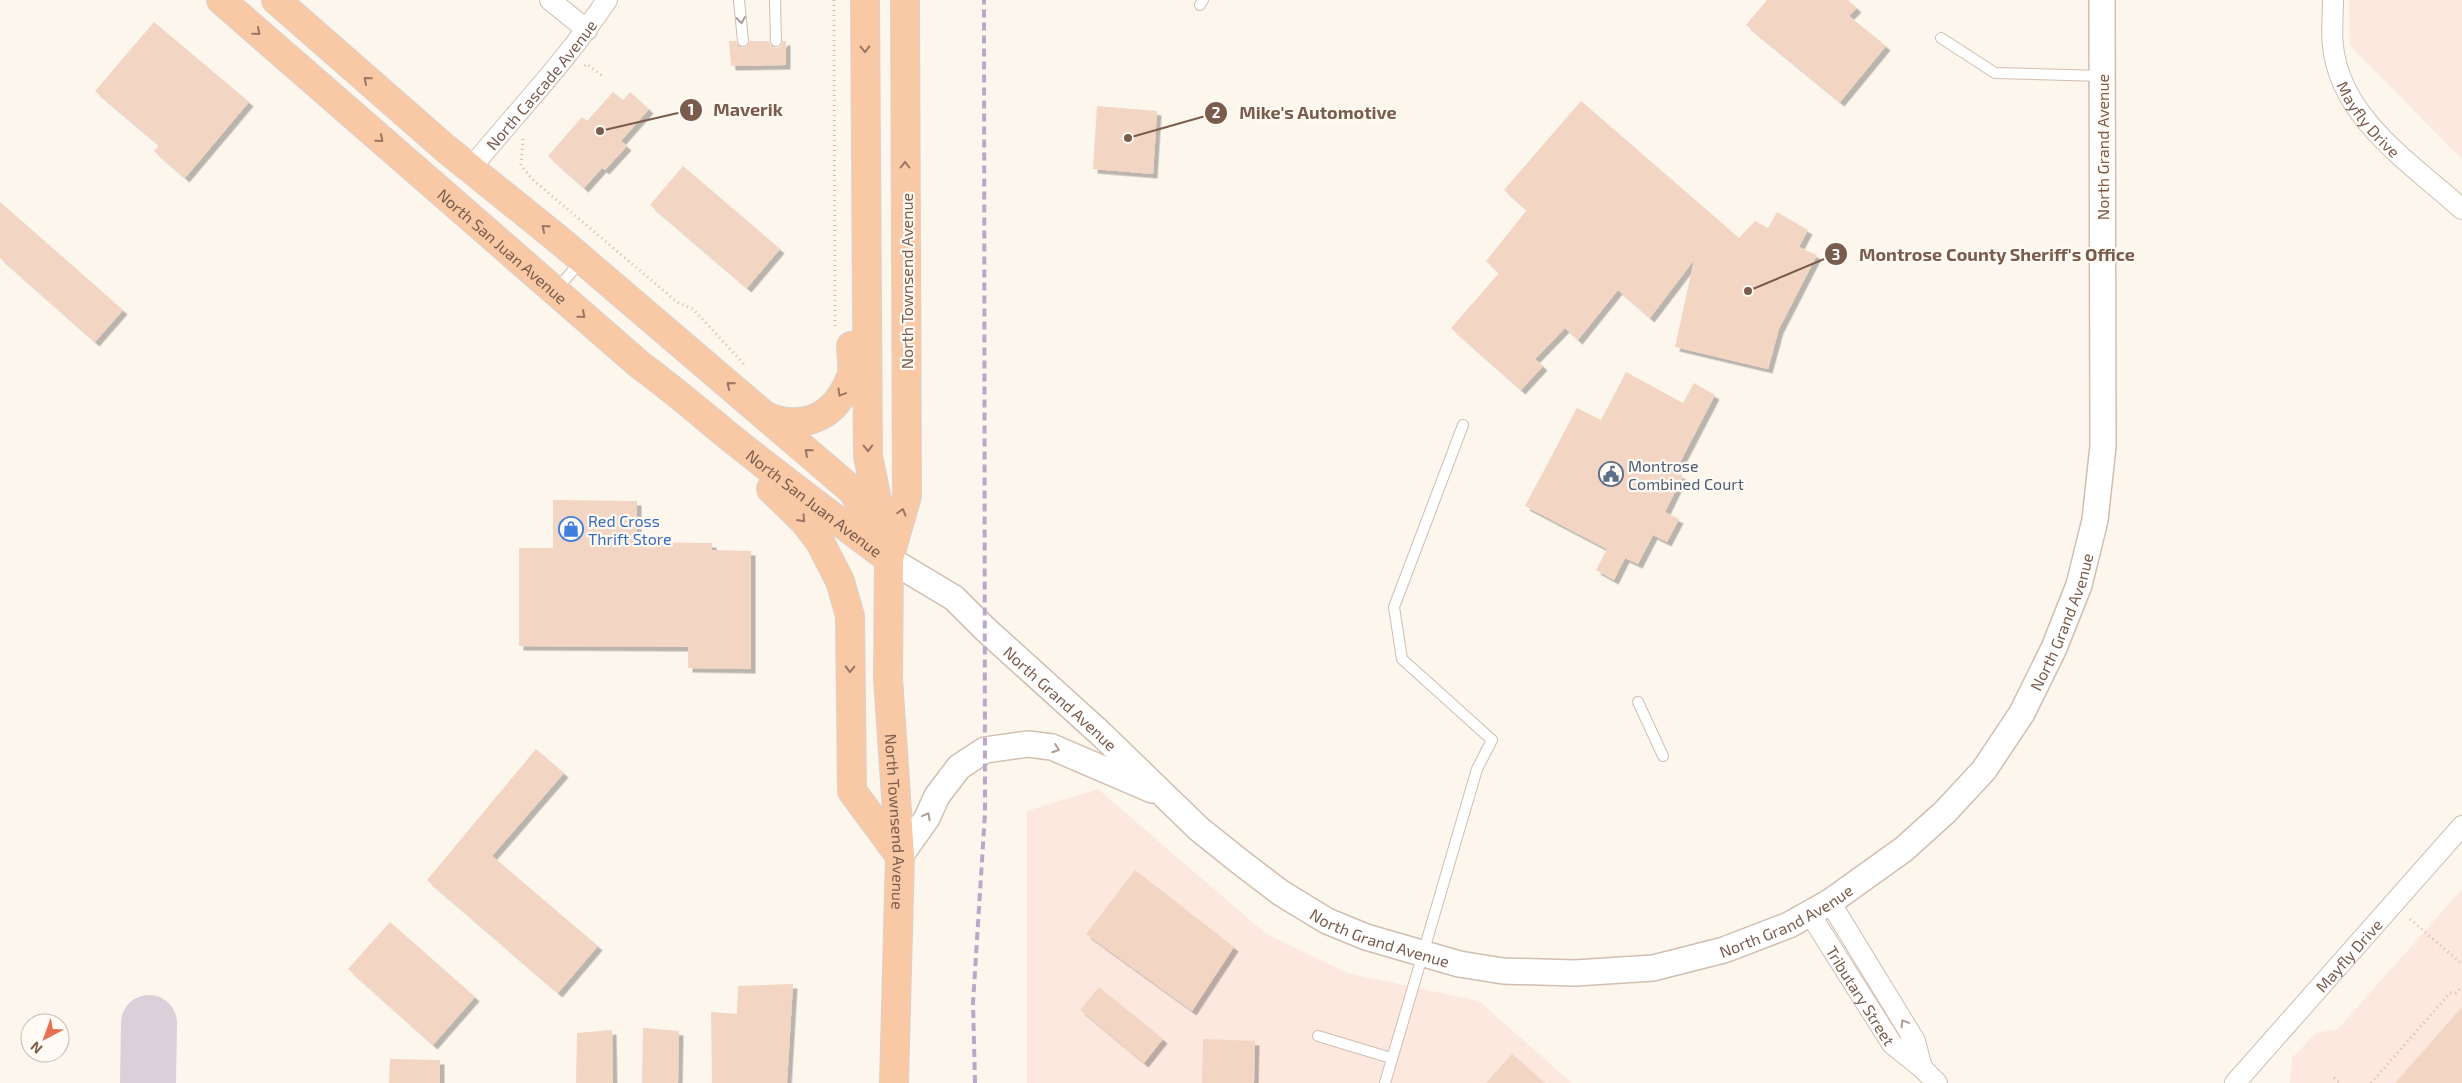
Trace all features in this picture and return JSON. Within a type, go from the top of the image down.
[{"type":"highway","name":"North San Juan Avenue","points":[[221,0],[640,365],[681,394],[725,433],[823,511],[889,559]]},
{"type":"highway","name":"North San Juan Avenue","points":[[276,0],[445,148],[582,259],[853,491],[889,559]]},
{"type":"highway","name":"North Townsend Avenue","points":[[865,0],[868,456],[889,559],[888,678],[900,856],[894,1083]]},
{"type":"highway","name":"North Townsend Avenue","points":[[889,559],[907,496],[904,0]]},
{"type":"highway","points":[[768,417],[785,423],[815,419],[838,400],[851,376],[849,210],[865,176]]},
{"type":"highway","points":[[640,365],[674,402],[779,495],[804,521],[820,542],[840,581],[850,616],[852,791],[900,856]]},
{"type":"street","points":[[550,0],[587,30]]},
{"type":"street","name":"North Cascade Avenue","points":[[471,168],[587,30],[607,0]]},
{"type":"street","name":"North Grand Avenue","points":[[889,559],[954,598],[984,628],[1101,734],[1199,829],[1281,893],[1327,921],[1366,937],[1421,955],[1458,964],[1503,971],[1575,973],[1653,968],[1724,950],[1790,925],[1820,908],[1904,849],[1945,812],[1984,770],[2022,713],[2054,648],[2079,585],[2095,520],[2103,446],[2102,0]]},
{"type":"street","name":"Mayfly Drive","points":[[2333,0],[2333,46],[2340,74],[2350,101],[2370,128],[2462,209]]},
{"type":"street","points":[[900,856],[927,818],[938,796],[959,767],[985,750],[1028,744],[1052,747],[1162,794]]},
{"type":"street","name":"Mayfly Drive","points":[[2235,1083],[2462,826]]},
{"type":"street","name":"Tributary Street","points":[[1820,908],[1914,1041],[1922,1068],[1937,1083]]},
{"type":"lane","points":[[739,0],[743,41]]},
{"type":"lane","points":[[775,0],[776,41]]},
{"type":"lane","points":[[1941,38],[1995,73],[2102,76]]},
{"type":"lane","points":[[554,291],[582,259]]},
{"type":"lane","points":[[1384,1083],[1477,769],[1492,740],[1402,659],[1394,607],[1463,425]]},
{"type":"lane","points":[[1638,702],[1663,756]]},
{"type":"lane","points":[[1318,1036],[1391,1058]]},
{"type":"path","points":[[834,0],[835,331]]},
{"type":"path","points":[[584,66],[587,64],[604,77]]},
{"type":"path","points":[[526,133],[522,141],[522,165],[532,179],[677,302],[693,310],[751,371]]},
{"type":"path","points":[[2410,919],[2462,964]]},
{"type":"path","points":[[2371,1083],[2450,993],[2456,993],[2462,987]]},
{"type":"path","points":[[2334,1078],[2340,1083]]},
{"type":"shaded area","points":[[2349,0],[2462,0],[2462,159],[2350,46]]},
{"type":"shaded area","points":[[1098,789],[1265,933],[1347,973],[1479,1001],[1572,1083],[1027,1083],[1027,811]]},
{"type":"shaded area","points":[[2462,889],[2462,1083],[2290,1083],[2292,1058],[2316,1033],[2338,1029]]},
{"type":"building","points":[[1767,0],[1848,0],[1857,8],[1849,16],[1886,46],[1840,102],[1746,25]]},
{"type":"building","points":[[154,22],[249,102],[185,178],[154,151],[159,145],[95,91]]},
{"type":"building","points":[[729,41],[736,41],[743,48],[750,41],[769,41],[770,45],[776,48],[780,47],[783,41],[786,41],[786,65],[731,66]]},
{"type":"building","points":[[613,92],[623,100],[630,92],[649,109],[621,141],[627,146],[605,170],[602,168],[584,188],[548,156],[582,117],[587,121]]},
{"type":"building","points":[[1581,101],[1739,238],[1755,221],[1768,228],[1777,212],[1808,230],[1799,247],[1817,255],[1779,329],[1768,369],[1675,347],[1694,260],[1650,318],[1618,290],[1578,340],[1565,328],[1535,359],[1543,366],[1521,390],[1451,328],[1499,273],[1486,261],[1527,210],[1504,190]]},
{"type":"building","points":[[1097,106],[1157,111],[1153,174],[1093,169]]},
{"type":"building","points":[[683,166],[780,249],[747,288],[650,205]]},
{"type":"building","points":[[0,202],[123,310],[95,342],[0,258]]},
{"type":"building","name":"Montrose Combined Court","points":[[1626,372],[1683,403],[1694,383],[1715,395],[1675,472],[1683,476],[1665,512],[1679,519],[1667,542],[1653,535],[1638,564],[1625,558],[1614,580],[1596,570],[1607,549],[1525,506],[1577,408],[1601,420]]},
{"type":"building","points":[[553,500],[637,501],[637,542],[712,543],[712,550],[751,551],[751,669],[688,668],[688,647],[519,646],[519,548],[553,548]]},
{"type":"building","points":[[536,749],[564,773],[492,856],[598,946],[558,993],[427,880]]},
{"type":"building","points":[[1135,870],[1234,947],[1192,1011],[1086,934]]},
{"type":"building","points":[[390,922],[475,997],[433,1045],[348,969]]},
{"type":"building","points":[[793,984],[787,1083],[712,1083],[711,1012],[737,1014],[738,986]]},
{"type":"building","points":[[1099,987],[1163,1039],[1144,1063],[1080,1010]]},
{"type":"building","points":[[2462,1007],[2462,1083],[2395,1083]]},
{"type":"building","points":[[643,1028],[679,1031],[678,1083],[642,1083]]},
{"type":"building","points":[[612,1030],[613,1083],[576,1083],[577,1033]]},
{"type":"building","points":[[1203,1039],[1255,1041],[1254,1083],[1202,1083]]},
{"type":"building","points":[[1512,1054],[1545,1083],[1486,1083]]},
{"type":"building","points":[[390,1059],[440,1060],[440,1083],[389,1083]]},
{"type":"taxiway","points":[[148,1083],[149,1023]]},
{"type":"railway","points":[[975,1083],[973,1003],[985,813],[984,0]]},
{"type":"place","name":"Maverik","points":[[600,131]]},
{"type":"place","name":"Mike's Automotive","points":[[1128,138]]},
{"type":"place","name":"Montrose County Sheriff's Office","points":[[1748,291]]},
{"type":"place","name":"Montrose Combined Court","points":[[1611,474]]},
{"type":"place","name":"Red Cross Thrift Store","points":[[571,529]]}]
